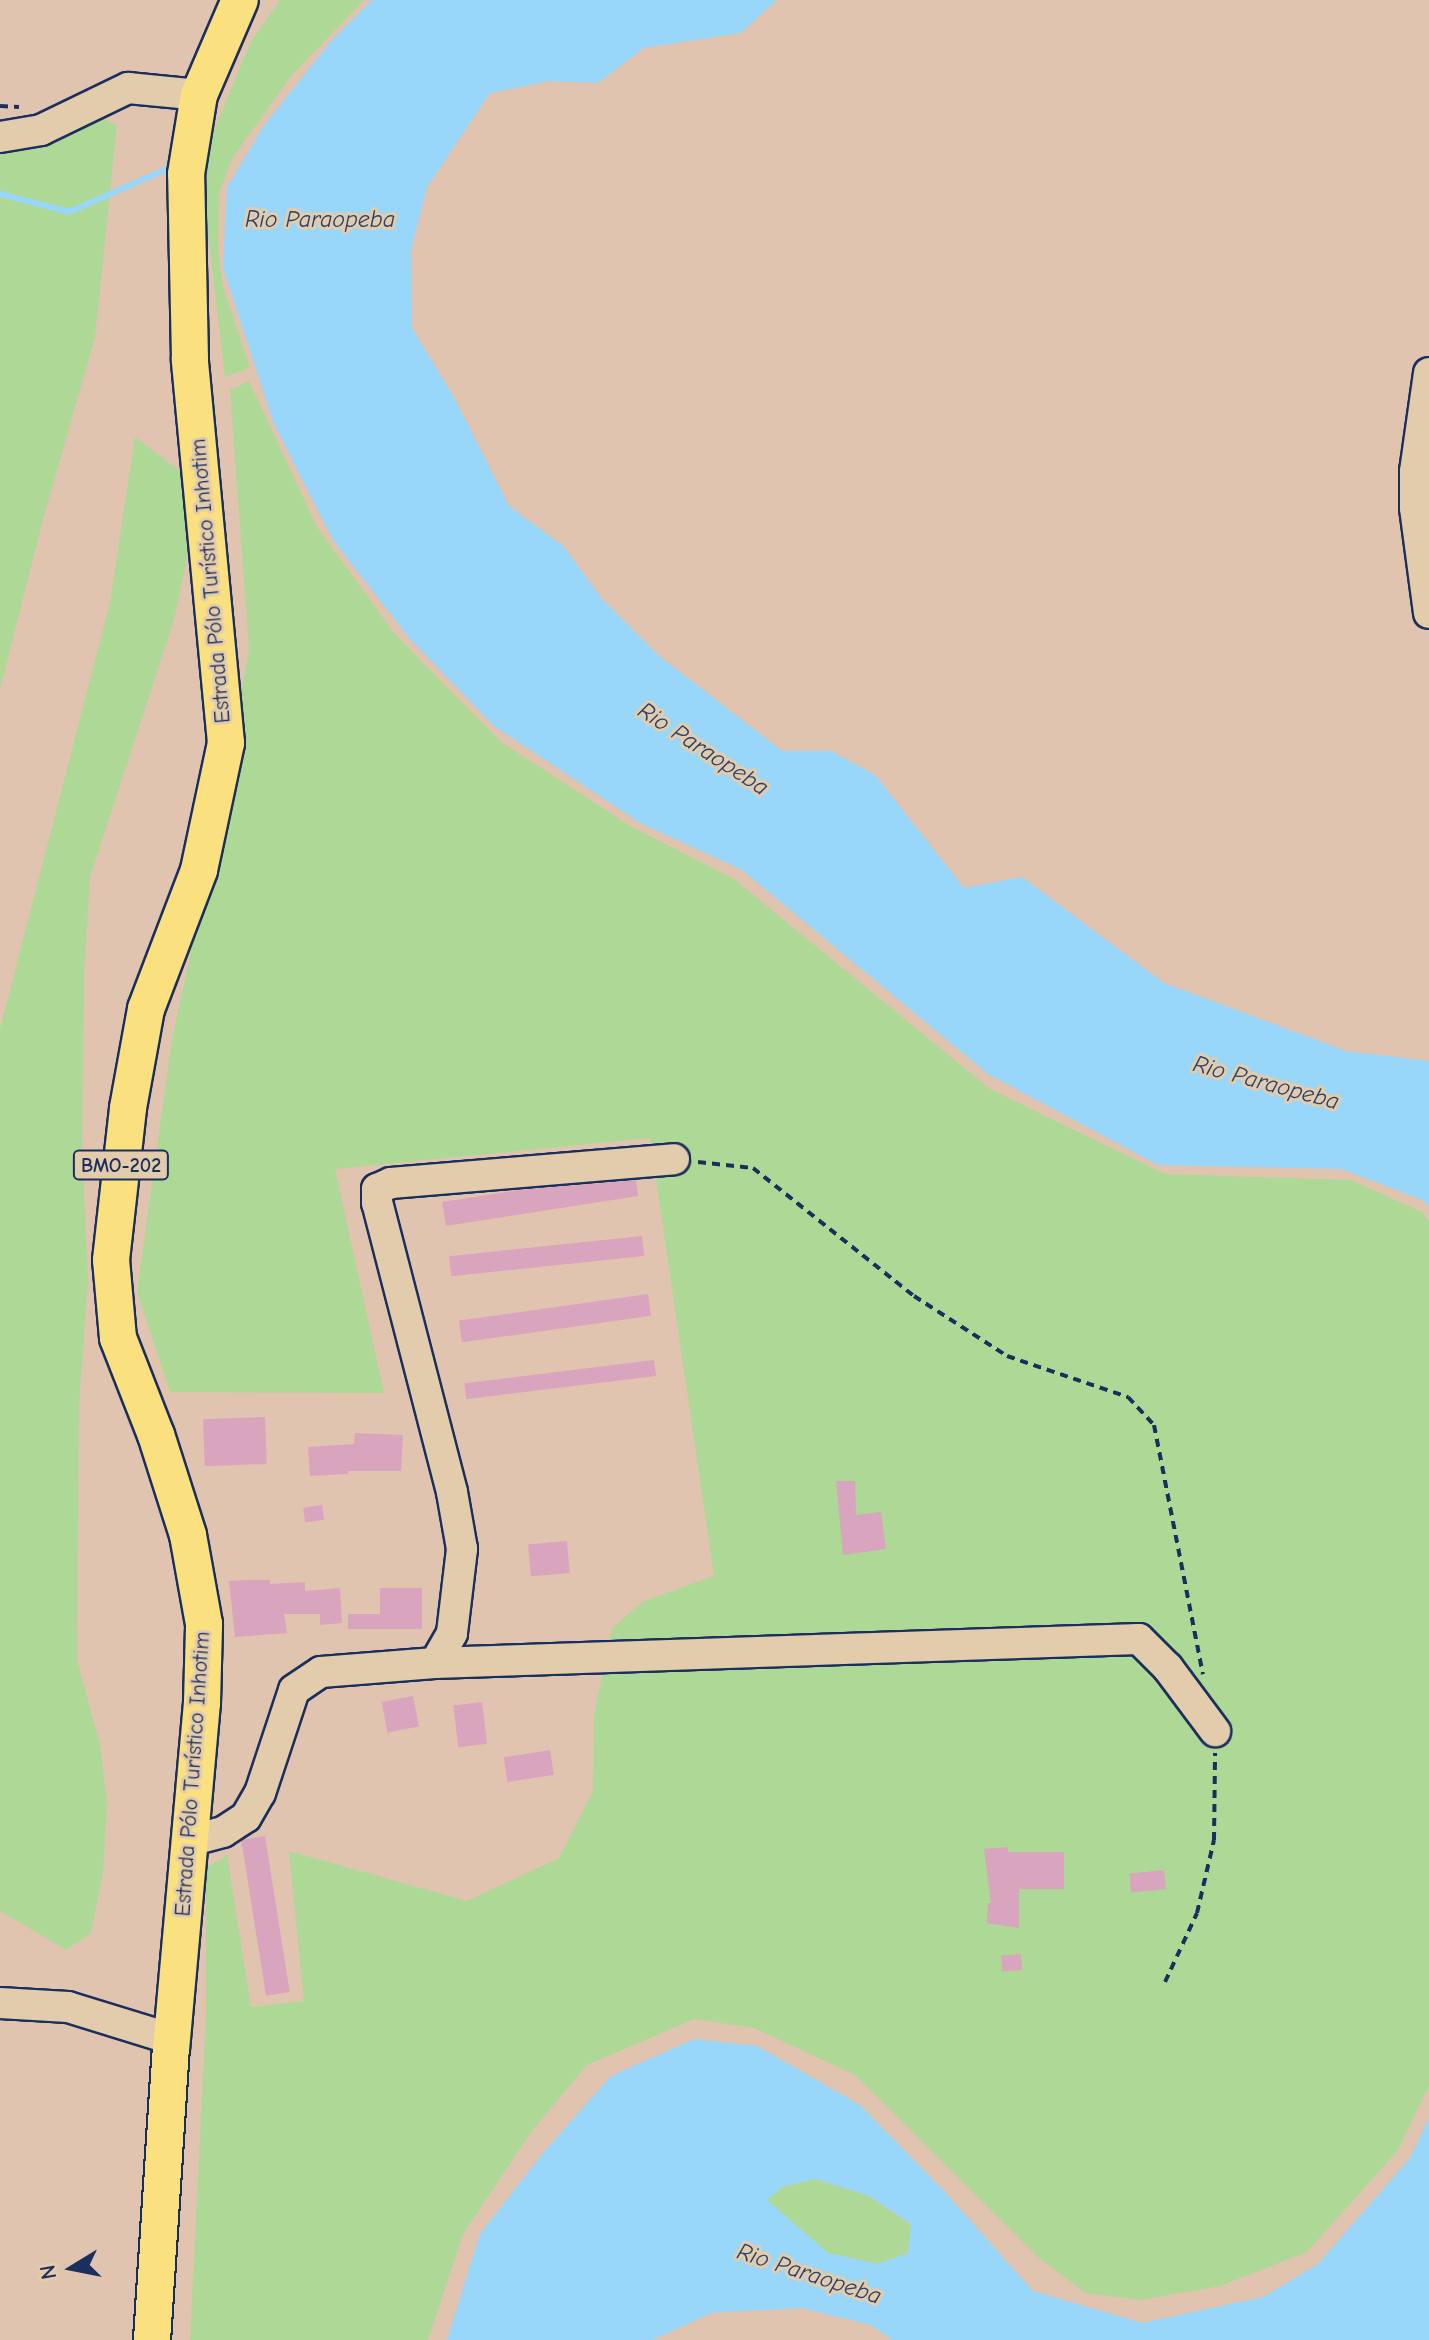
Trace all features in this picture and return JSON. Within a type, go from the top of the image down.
[{"type":"main road","name":"Estrada Pólo Turístico Inhotim","points":[[152,2340],[204,1624],[188,1535],[156,1435],[118,1338],[111,1260],[128,1108],[146,1009],[199,870],[226,743],[190,359],[186,174],[199,95],[240,0]]},
{"type":"street","points":[[0,137],[41,130],[128,88],[199,95]]},
{"type":"street","points":[[1429,373],[1422,471],[1415,508],[1429,613]]},
{"type":"street","points":[[435,1663],[452,1633],[462,1549],[452,1492],[377,1203],[377,1189],[391,1183],[674,1159]]},
{"type":"street","points":[[189,1841],[223,1832],[246,1817],[260,1793],[294,1690],[321,1672],[435,1663],[1139,1639],[1168,1668],[1215,1731]]},
{"type":"street","points":[[0,2003],[68,2007],[172,2039]]},
{"type":"path","points":[[674,1159],[753,1168],[914,1296],[1007,1356],[1128,1397],[1154,1425],[1206,1686]]},
{"type":"path","points":[[1165,1982],[1197,1913],[1214,1840],[1215,1731]]},
{"type":"green space","points":[[280,0],[364,0],[291,76],[233,157],[219,193],[218,248],[223,287],[250,368],[225,377],[207,224],[207,148],[250,43]]},
{"type":"green space","points":[[95,115],[117,125],[95,337],[44,516],[0,689],[0,151]]},
{"type":"green space","points":[[249,381],[317,527],[394,633],[501,742],[632,827],[734,879],[990,1089],[1165,1174],[1351,1180],[1422,1212],[1429,1222],[1429,2085],[1398,2150],[1307,2252],[1220,2286],[1141,2300],[1086,2293],[1040,2259],[855,2075],[754,2028],[694,2019],[587,2065],[531,2132],[463,2234],[428,2340],[190,2340],[206,2016],[206,1868],[227,1855],[251,2007],[304,2001],[289,1851],[467,1901],[559,1858],[593,1791],[594,1715],[612,1628],[644,1601],[714,1576],[650,1138],[335,1169],[384,1393],[170,1392],[137,1292],[172,1039],[210,864],[249,649],[230,390]]},
{"type":"green space","points":[[135,437],[181,472],[188,553],[174,620],[90,877],[84,974],[82,1143],[88,1281],[79,1405],[77,1660],[100,1745],[107,1803],[103,1872],[91,1933],[66,1950],[0,1911],[0,1029],[110,602]]},
{"type":"green space","points":[[815,2179],[869,2196],[911,2225],[908,2253],[877,2264],[828,2253],[766,2200],[782,2187]]},
{"type":"water","name":"Rio Paraopeba","points":[[372,0],[777,0],[741,33],[644,48],[598,83],[550,81],[490,93],[427,187],[411,250],[412,328],[455,399],[509,506],[563,546],[603,600],[658,655],[782,751],[831,751],[875,775],[964,888],[1022,877],[1164,983],[1346,1051],[1429,1061],[1429,1207],[1423,1200],[1341,1169],[1158,1165],[988,1074],[742,870],[640,823],[494,726],[409,638],[333,540],[274,424],[223,268],[227,187],[265,124],[332,40]]},
{"type":"water","name":"Rio Paraopeba","points":[[694,2039],[757,2046],[860,2105],[944,2191],[1033,2291],[1142,2323],[1263,2297],[1318,2264],[1410,2158],[1429,2118],[1429,2340],[892,2340],[871,2325],[801,2308],[711,2313],[653,2340],[447,2340],[480,2234],[543,2153],[611,2076]],"holes":[[[815,2179],[869,2196],[911,2224],[908,2253],[877,2264],[828,2253],[767,2200],[782,2187]]]},
{"type":"building","points":[[636,1180],[638,1196],[446,1226],[442,1202],[520,1190]]},
{"type":"building","points":[[642,1236],[644,1256],[451,1276],[449,1256]]},
{"type":"building","points":[[648,1294],[651,1316],[462,1342],[459,1321]]},
{"type":"building","points":[[654,1360],[656,1376],[466,1399],[464,1383]]},
{"type":"building","points":[[265,1417],[267,1464],[205,1466],[203,1419]]},
{"type":"building","points":[[355,1433],[403,1435],[401,1471],[348,1471],[348,1474],[310,1476],[308,1447],[354,1444]]},
{"type":"building","points":[[836,1481],[855,1481],[856,1515],[881,1512],[886,1549],[843,1555]]},
{"type":"building","points":[[322,1505],[324,1520],[305,1522],[303,1508]]},
{"type":"building","points":[[567,1541],[570,1573],[531,1576],[528,1544]]},
{"type":"building","points":[[270,1580],[270,1584],[305,1582],[305,1591],[340,1588],[342,1623],[320,1625],[320,1614],[284,1614],[287,1633],[235,1637],[229,1581]]},
{"type":"building","points":[[380,1588],[422,1588],[422,1629],[348,1629],[348,1614],[380,1614]]},
{"type":"building","points":[[413,1696],[419,1726],[388,1733],[382,1702]]},
{"type":"building","points":[[482,1702],[487,1744],[458,1747],[453,1706]]},
{"type":"building","points":[[550,1750],[554,1775],[507,1782],[504,1757]]},
{"type":"building","points":[[265,1836],[290,1992],[266,1996],[241,1840]]},
{"type":"building","points":[[1008,1847],[1008,1852],[1064,1852],[1064,1889],[1019,1889],[1019,1928],[987,1923],[988,1903],[991,1903],[984,1849]]},
{"type":"building","points":[[1164,1870],[1166,1889],[1131,1893],[1129,1874]]},
{"type":"building","points":[[1021,1954],[1022,1970],[1002,1971],[1001,1955]]},
{"type":"waterway","points":[[0,194],[69,212],[167,169]]}]
